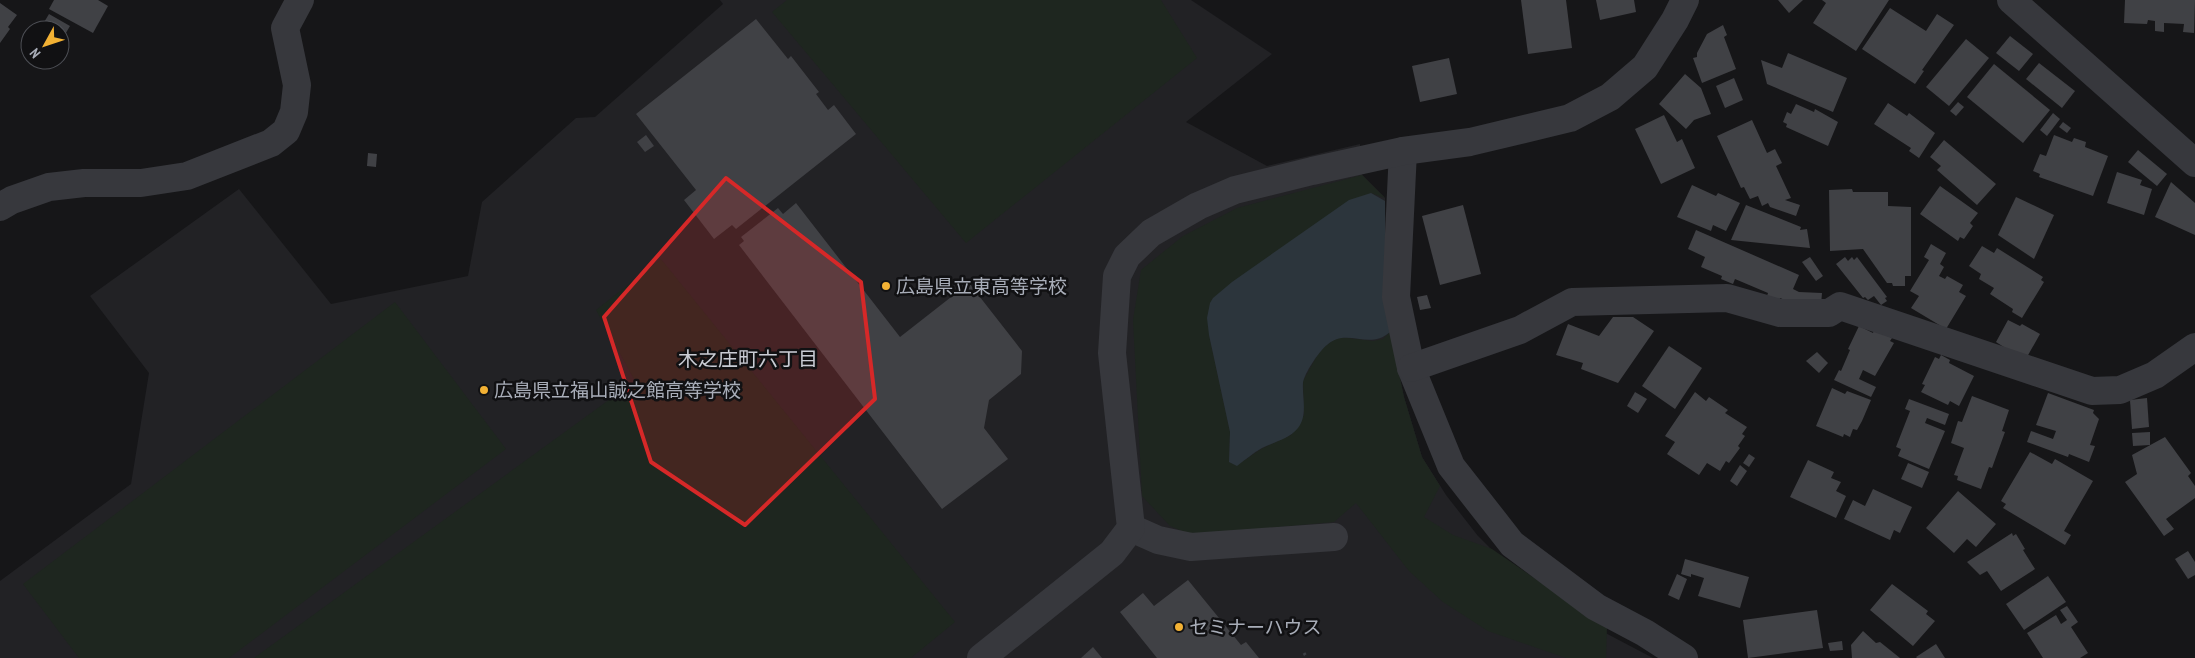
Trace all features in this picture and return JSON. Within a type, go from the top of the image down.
[{"type":"street","points":[[0,207],[12,200],[49,187],[84,183],[141,183],[187,176],[271,143],[286,131],[294,112],[297,85],[285,28],[300,0]]},
{"type":"street","points":[[981,658],[1112,553],[1131,528],[1112,353],[1117,276],[1127,256],[1150,233],[1198,206],[1235,190],[1402,152],[1470,142],[1570,118],[1610,97],[1645,67],[1675,20],[1684,0]]},
{"type":"street","points":[[2011,0],[2195,163]]},
{"type":"street","points":[[1402,152],[1396,297],[1411,368],[1451,466],[1512,544],[1596,607],[1645,633],[1684,658]]},
{"type":"street","points":[[1411,368],[1520,330],[1572,302],[1727,298],[1780,313],[1829,313],[1840,306],[2092,391],[2120,390],[2155,375],[2195,346]]},
{"type":"street","points":[[1131,528],[1158,540],[1191,547],[1334,537]]},
{"type":"path","points":[[1304,653],[1307,658]]},
{"type":"highlighted area","points":[[726,178],[861,282],[875,399],[745,525],[651,462],[604,317]]},
{"type":"shaded area","name":"広島県立福山誠之館高等学校","points":[[720,0],[1191,0],[1272,54],[1186,122],[1267,166],[1360,144],[1362,175],[1385,198],[1386,311],[1404,397],[1422,457],[1446,495],[1478,536],[1511,569],[1577,618],[1653,658],[0,658],[0,581],[131,484],[149,373],[90,296],[239,189],[331,304],[468,276],[482,202],[576,118],[595,117],[723,4]]},
{"type":"shaded area","points":[[787,0],[1161,0],[1197,58],[966,243],[772,12]]},
{"type":"shaded area","points":[[1362,175],[1385,198],[1371,193],[1209,335],[1230,432],[1229,462],[1237,465],[1261,449],[1291,435],[1304,415],[1303,381],[1318,354],[1327,344],[1340,337],[1373,341],[1383,339],[1390,332],[1404,397],[1422,457],[1440,486],[1424,517],[1453,535],[1492,549],[1607,628],[1606,658],[1566,658],[1488,631],[1443,602],[1409,571],[1356,503],[1334,522],[1192,535],[1170,526],[1142,496],[1133,320],[1141,270],[1183,236],[1237,208]]},
{"type":"shaded area","points":[[1371,193],[1385,201],[1386,311],[1390,332],[1374,340],[1342,338],[1327,345],[1312,363],[1304,379],[1304,412],[1298,428],[1286,438],[1259,450],[1237,466],[1229,462],[1230,432],[1209,335],[1207,318],[1210,303],[1213,298],[1232,282],[1349,200]]},
{"type":"shaded area","points":[[661,259],[955,622],[911,658],[254,658],[635,381],[596,310]]},
{"type":"shaded area","points":[[395,302],[506,449],[229,658],[79,658],[23,584]]},
{"type":"building","points":[[54,0],[98,0],[108,6],[93,33],[49,9]]},
{"type":"building","points":[[1521,0],[1566,0],[1572,48],[1528,54]]},
{"type":"building","points":[[1596,0],[1634,0],[1636,12],[1600,20]]},
{"type":"building","points":[[1778,0],[1803,0],[1789,13]]},
{"type":"building","points":[[1822,0],[1889,0],[1856,51],[1813,23],[1826,3]]},
{"type":"building","points":[[2125,0],[2195,0],[2194,33],[2183,32],[2184,24],[2164,23],[2164,32],[2155,31],[2155,21],[2148,20],[2147,24],[2124,23]]},
{"type":"building","points":[[0,3],[17,15],[0,43]]},
{"type":"building","points":[[1890,8],[1926,31],[1937,14],[1954,25],[1922,70],[1924,71],[1915,84],[1862,49]]},
{"type":"building","points":[[49,14],[60,20],[45,20]]},
{"type":"building","points":[[756,19],[788,59],[791,56],[819,92],[816,94],[828,110],[834,105],[856,134],[736,229],[732,225],[714,239],[684,200],[696,190],[636,114]]},
{"type":"building","points":[[1723,25],[1727,35],[1724,37],[1736,69],[1702,83],[1693,58],[1697,57],[1697,53],[1707,34]]},
{"type":"building","points":[[2010,36],[2033,54],[2019,71],[1996,53]]},
{"type":"building","points":[[1966,39],[1989,58],[1949,106],[1926,87]]},
{"type":"building","points":[[1788,53],[1847,78],[1833,112],[1767,84],[1761,60],[1782,68]]},
{"type":"building","points":[[1449,58],[1457,94],[1420,102],[1412,66]]},
{"type":"building","points":[[2039,63],[2075,91],[2062,108],[2026,79]]},
{"type":"building","points":[[1994,64],[2050,110],[2023,143],[1967,97]]},
{"type":"building","points":[[1685,74],[1701,88],[1711,114],[1694,120],[1686,129],[1659,104]]},
{"type":"building","points":[[1734,78],[1743,100],[1725,108],[1716,86]]},
{"type":"building","points":[[1958,102],[1964,107],[1956,116],[1950,111]]},
{"type":"building","points":[[1888,103],[1907,116],[1909,113],[1935,133],[1919,158],[1909,151],[1911,148],[1874,124]]},
{"type":"building","points":[[1796,104],[1814,112],[1815,109],[1838,122],[1828,146],[1786,127],[1787,124],[1783,122],[1787,112],[1791,114]]},
{"type":"building","points":[[2053,113],[2060,119],[2047,136],[2040,130]]},
{"type":"building","points":[[1664,115],[1677,142],[1682,139],[1695,168],[1661,184],[1635,129]]},
{"type":"building","points":[[1752,120],[1767,153],[1775,149],[1782,163],[1776,166],[1791,198],[1785,200],[1800,205],[1796,216],[1770,207],[1768,203],[1762,206],[1758,196],[1750,199],[1744,187],[1741,188],[1717,136]]},
{"type":"building","points":[[2063,122],[2071,128],[2067,133],[2059,127]]},
{"type":"building","points":[[646,135],[654,146],[645,152],[637,142]]},
{"type":"building","points":[[2054,135],[2072,142],[2074,138],[2086,142],[2085,147],[2108,156],[2093,196],[2039,177],[2040,174],[2033,171],[2040,154],[2046,156]]},
{"type":"building","points":[[1944,140],[1996,184],[1977,205],[1937,170],[1941,166],[1930,157]]},
{"type":"building","points":[[2138,150],[2167,174],[2157,186],[2128,162]]},
{"type":"building","points":[[368,153],[377,154],[376,167],[367,166]]},
{"type":"building","points":[[2117,172],[2142,180],[2140,185],[2152,189],[2144,215],[2107,203]]},
{"type":"building","points":[[2171,182],[2195,203],[2195,235],[2155,217]]},
{"type":"building","points":[[1692,185],[1716,196],[1718,193],[1740,203],[1726,231],[1713,225],[1711,231],[1677,217]]},
{"type":"building","points":[[1940,186],[1978,213],[1970,223],[1973,226],[1964,239],[1960,237],[1958,241],[1920,214]]},
{"type":"building","points":[[1852,189],[1853,192],[1888,192],[1888,206],[1911,207],[1911,276],[1905,276],[1905,286],[1893,286],[1892,283],[1887,283],[1863,249],[1830,251],[1829,190]]},
{"type":"building","points":[[2016,197],[2054,215],[2034,259],[1998,235]]},
{"type":"building","points":[[796,203],[900,337],[969,283],[1022,351],[1021,374],[989,400],[984,428],[1008,459],[942,509],[739,245],[744,241],[741,237],[778,208],[783,214]]},
{"type":"building","points":[[1463,205],[1481,274],[1440,285],[1422,216]]},
{"type":"building","points":[[1746,205],[1801,227],[1800,230],[1807,229],[1810,248],[1731,240]]},
{"type":"building","points":[[1696,230],[1799,275],[1793,289],[1799,292],[1822,293],[1821,305],[1794,304],[1780,298],[1779,301],[1767,296],[1768,293],[1735,279],[1733,284],[1721,279],[1722,276],[1701,267],[1705,257],[1688,249]]},
{"type":"building","points":[[1931,244],[1946,253],[1940,264],[1944,267],[1939,276],[1945,279],[1947,276],[1963,285],[1959,292],[1966,296],[1946,329],[1911,308],[1919,296],[1910,291],[1929,260],[1924,257]]},
{"type":"building","points":[[1982,246],[1994,253],[1997,248],[2043,277],[2041,280],[2044,282],[2022,318],[2012,312],[2013,309],[1990,294],[1994,288],[1979,279],[1981,274],[1969,266]]},
{"type":"building","points":[[1810,257],[1823,276],[1816,281],[1802,262]]},
{"type":"building","points":[[1845,257],[1848,261],[1852,257],[1854,260],[1857,257],[1887,297],[1885,298],[1887,301],[1881,305],[1874,296],[1868,300],[1865,297],[1863,298],[1836,264]]},
{"type":"building","points":[[1427,295],[1431,308],[1420,310],[1417,297]]},
{"type":"building","points":[[1613,317],[1633,317],[1654,331],[1618,383],[1581,369],[1583,363],[1556,355],[1568,324],[1599,336]]},
{"type":"building","points":[[2008,320],[2020,326],[2022,324],[2040,334],[2027,357],[2010,351],[1996,342]]},
{"type":"building","points":[[1859,326],[1873,333],[1874,330],[1892,338],[1890,341],[1894,343],[1875,376],[1863,370],[1859,379],[1876,387],[1871,397],[1834,380],[1839,370],[1841,371],[1850,350],[1848,349]]},
{"type":"building","points":[[1669,346],[1702,368],[1675,409],[1642,386]]},
{"type":"building","points":[[1817,352],[1828,363],[1819,373],[1806,361]]},
{"type":"building","points":[[1941,355],[1950,360],[1949,363],[1974,376],[1959,406],[1950,401],[1948,405],[1921,392],[1925,385],[1922,384],[1935,357],[1939,359]]},
{"type":"building","points":[[1832,388],[1845,394],[1847,391],[1871,400],[1857,430],[1853,429],[1850,437],[1844,434],[1843,437],[1816,426]]},
{"type":"building","points":[[1635,392],[1647,399],[1638,413],[1627,406]]},
{"type":"building","points":[[1695,392],[1706,401],[1709,397],[1728,410],[1725,413],[1747,427],[1742,434],[1745,436],[1738,446],[1740,448],[1729,463],[1726,461],[1720,471],[1707,463],[1699,475],[1667,454],[1675,442],[1665,436]]},
{"type":"building","points":[[2048,393],[2094,410],[2093,413],[2099,419],[2090,445],[2095,446],[2089,462],[2069,454],[2068,457],[2027,442],[2031,431],[2053,439],[2056,431],[2036,425]]},
{"type":"building","points":[[1972,396],[2009,410],[2002,431],[2005,432],[1992,468],[1989,467],[1981,489],[1957,480],[1958,476],[1954,475],[1964,448],[1951,443],[1958,421],[1962,422]]},
{"type":"building","points":[[2147,398],[2149,427],[2132,429],[2130,400]]},
{"type":"building","points":[[1909,399],[1949,414],[1945,425],[1927,418],[1925,423],[1945,431],[1929,469],[1898,456],[1901,449],[1896,447],[1910,411],[1905,409]]},
{"type":"building","points":[[2150,432],[2150,445],[2133,446],[2132,433]]},
{"type":"building","points":[[2165,437],[2191,473],[2188,476],[2195,486],[2195,498],[2166,519],[2174,529],[2164,536],[2125,482],[2137,474],[2132,455]]},
{"type":"building","points":[[2030,452],[2052,464],[2055,459],[2093,481],[2064,531],[2071,535],[2065,545],[2003,508],[2006,504],[2001,501]]},
{"type":"building","points":[[1749,454],[1755,458],[1749,467],[1743,463]]},
{"type":"building","points":[[1808,460],[1834,472],[1831,478],[1841,482],[1836,491],[1846,496],[1836,518],[1790,497]]},
{"type":"building","points":[[1908,463],[1929,472],[1922,488],[1901,479]]},
{"type":"building","points":[[1740,465],[1747,471],[1737,486],[1730,481]]},
{"type":"building","points":[[1873,489],[1912,507],[1900,533],[1894,530],[1890,540],[1844,519],[1853,500],[1865,506]]},
{"type":"building","points":[[1958,491],[1996,524],[1976,547],[1967,539],[1954,553],[1926,528]]},
{"type":"building","points":[[2012,533],[2013,536],[2016,534],[2035,569],[2001,591],[1987,571],[1980,575],[1967,562]]},
{"type":"building","points":[[2188,551],[2195,562],[2195,575],[2188,579],[2175,559]]},
{"type":"building","points":[[1685,559],[1749,577],[1740,608],[1698,596],[1704,578],[1691,574],[1691,577],[1681,574]]},
{"type":"building","points":[[1677,574],[1687,579],[1679,600],[1668,595]]},
{"type":"building","points":[[2048,576],[2066,602],[2024,630],[2006,604]]},
{"type":"building","name":"セミナーハウス","points":[[1188,580],[1241,645],[1246,642],[1259,658],[1157,658],[1120,612],[1143,593],[1154,606]]},
{"type":"building","points":[[1892,584],[1928,611],[1926,614],[1935,621],[1913,646],[1870,610]]},
{"type":"building","points":[[2067,606],[2078,622],[2071,627],[2088,653],[2080,658],[2043,658],[2027,633],[2056,615],[2061,624],[2067,620],[2060,610]]},
{"type":"building","points":[[1817,610],[1823,648],[1748,658],[1743,620]]},
{"type":"building","points":[[1863,631],[1876,643],[1880,642],[1900,658],[1852,658],[1851,645]]},
{"type":"building","points":[[1842,641],[1843,650],[1830,651],[1828,643]]},
{"type":"building","points":[[1936,644],[1945,658],[1916,657]]},
{"type":"building","points":[[1093,647],[1102,658],[1081,658]]},
{"type":"place","name":"広島県立東高等学校","points":[[886,286]]},
{"type":"place","name":"広島県立福山誠之館高等学校","points":[[484,390]]},
{"type":"place","name":"セミナーハウス","points":[[1179,627]]},
{"type":"district","name":"木之庄町六丁目","points":[[748,359]]}]
